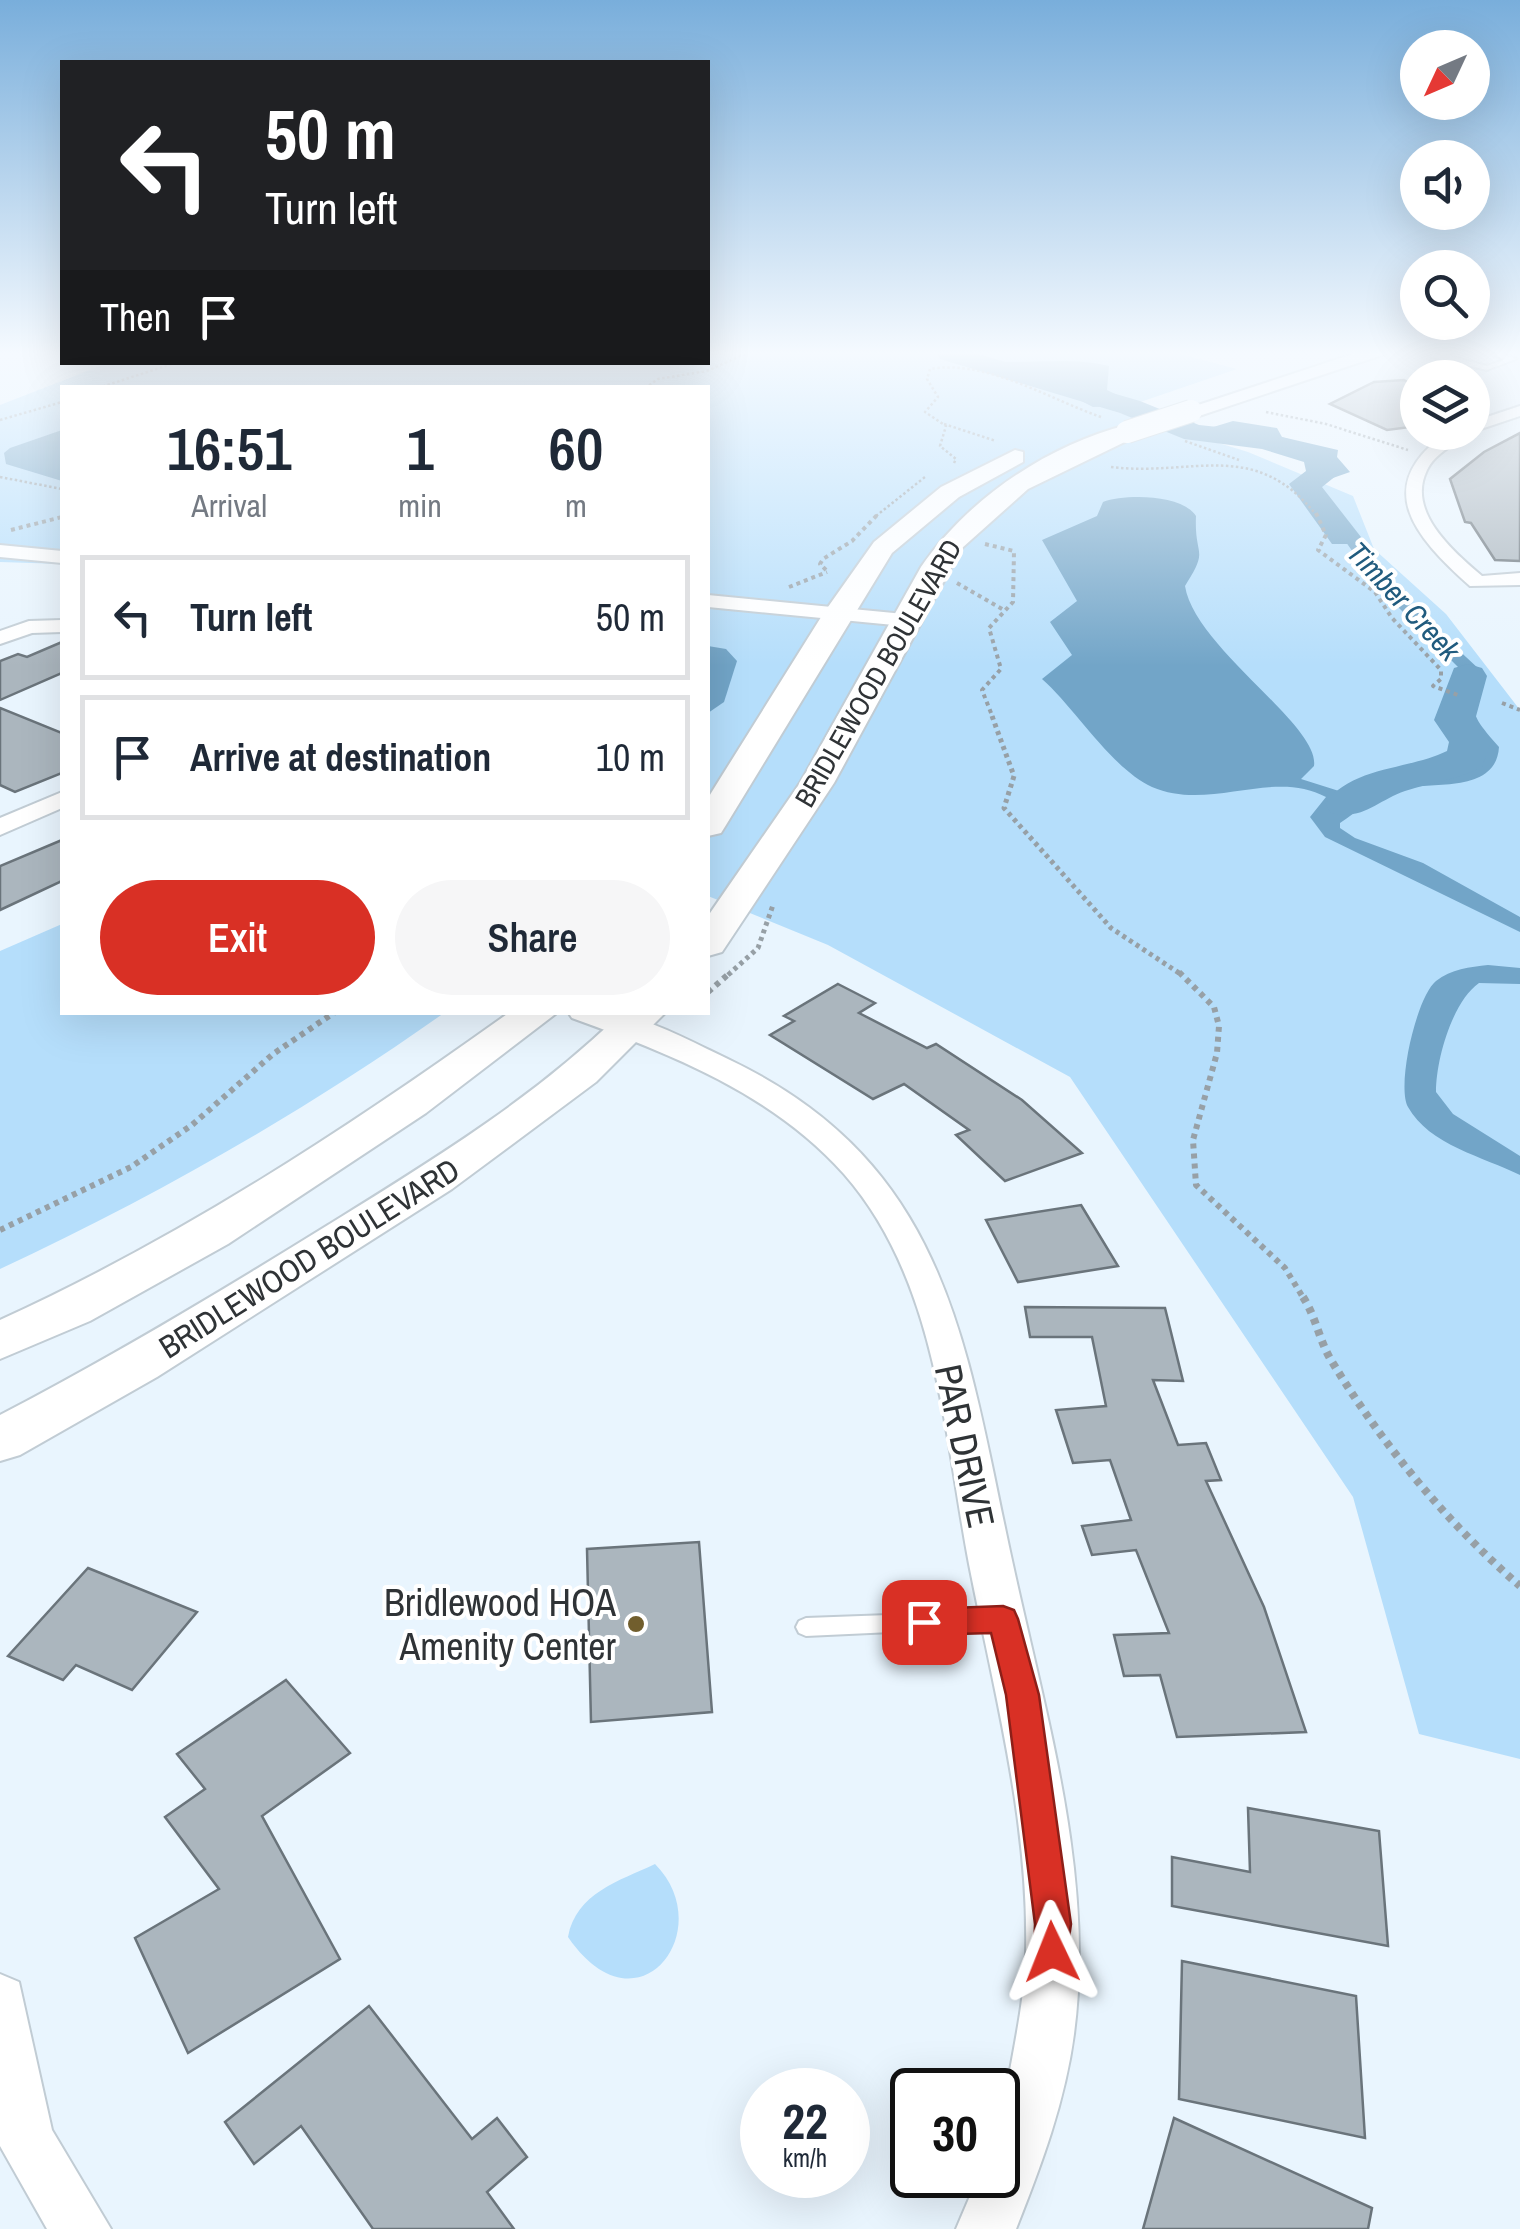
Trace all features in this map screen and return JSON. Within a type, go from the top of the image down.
[{"type":"main road","name":"BRIDLEWOOD BOULEVARD","points":[[710,822],[837,614],[883,548],[950,492],[1015,458]]},
{"type":"main road","name":"BRIDLEWOOD BOULEVARD","points":[[710,941],[817,783],[943,552],[989,504],[1060,458]]},
{"type":"main road","points":[[0,1341],[232,1220],[396,1116],[534,1015]]},
{"type":"main road","name":"BRIDLEWOOD BOULEVARD","points":[[0,1440],[102,1387],[200,1328],[461,1162],[552,1098],[638,1021]]},
{"type":"street","points":[[1425,458],[1414,476],[1412,489],[1421,524],[1477,582],[1520,579]]},
{"type":"street","points":[[3,541],[60,556]]},
{"type":"street","points":[[710,601],[904,620]]},
{"type":"street","points":[[0,638],[29,627],[60,626]]},
{"type":"street","points":[[0,827],[60,801]]},
{"type":"street","name":"PAR DRIVE","points":[[601,1015],[638,1021],[750,1082],[807,1123],[858,1168],[903,1234],[935,1308],[1022,1695],[1053,1924],[1050,2008],[1032,2101],[1011,2170],[986,2229]]},
{"type":"street","points":[[0,2000],[26,2140],[81,2229]]},
{"type":"lane","points":[[806,1627],[1003,1619]]},
{"type":"path","points":[[948,467],[954,458]]},
{"type":"path","points":[[1104,466],[1138,472],[1245,462],[1276,475],[1318,514],[1326,535],[1318,550],[1376,592],[1392,618],[1440,670],[1442,678],[1433,686],[1458,695]]},
{"type":"path","points":[[826,570],[820,564],[826,554],[854,539],[905,486],[929,475]]},
{"type":"path","points":[[0,477],[60,489]]},
{"type":"path","points":[[3,541],[60,518]]},
{"type":"path","points":[[978,542],[1014,551],[1014,596],[989,628],[1001,669],[982,690],[1012,764],[1014,776],[1004,808],[1111,928],[1179,972],[1214,1007],[1219,1026],[1217,1053],[1193,1140],[1196,1185],[1285,1268],[1318,1321],[1328,1356],[1376,1427],[1470,1543],[1520,1586]]},
{"type":"path","points":[[958,583],[974,588],[983,603],[1005,610]]},
{"type":"path","points":[[1502,702],[1520,710]]},
{"type":"path","points":[[0,1230],[131,1166],[192,1125],[274,1054],[331,1015]]},
{"type":"shaded area","points":[[0,458],[60,458],[60,564],[0,562]]},
{"type":"shaded area","points":[[710,458],[1262,458],[1353,496],[1374,549],[1446,614],[1520,710],[1520,1759],[1419,1734],[1353,1497],[1070,1077],[828,945],[710,897]]},
{"type":"shaded area","points":[[60,925],[60,1015],[441,1015],[228,1151],[0,1269],[0,951]]},
{"type":"shaded area","points":[[655,1864],[673,1890],[679,1917],[674,1943],[662,1963],[643,1976],[620,1978],[595,1966],[568,1937],[580,1909],[590,1899]]},
{"type":"water","points":[[5,458],[60,458],[60,480],[6,464]]},
{"type":"water","points":[[1302,458],[1338,458],[1350,472],[1310,486],[1382,579],[1480,670],[1475,715],[1499,747],[1495,763],[1473,780],[1386,793],[1340,823],[1340,828],[1355,838],[1423,863],[1520,917],[1520,932],[1325,837],[1310,817],[1326,797],[1306,789],[1263,788],[1196,795],[1152,787],[1122,766],[1042,679],[1072,655],[1050,622],[1077,601],[1042,540],[1097,516],[1103,502],[1138,497],[1166,500],[1179,503],[1196,516],[1199,558],[1185,586],[1194,610],[1210,635],[1298,729],[1311,749],[1314,766],[1301,779],[1339,791],[1381,772],[1446,773],[1467,763],[1472,750],[1445,720],[1462,684],[1458,667],[1376,585],[1334,525],[1299,487],[1322,476]]},
{"type":"water","points":[[710,646],[726,649],[737,661],[724,702],[710,712]]},
{"type":"water","points":[[1488,965],[1520,968],[1520,984],[1479,983],[1469,992],[1447,1033],[1436,1092],[1453,1114],[1520,1156],[1520,1175],[1429,1131],[1408,1107],[1405,1096],[1410,1041],[1429,990],[1448,974]]},
{"type":"building","points":[[1476,458],[1520,458],[1520,561],[1495,560],[1471,523],[1465,522],[1450,479]]},
{"type":"building","points":[[60,643],[60,674],[0,700],[0,661],[18,654],[27,657]]},
{"type":"building","points":[[0,708],[60,732],[60,774],[15,792],[0,785]]},
{"type":"building","points":[[60,841],[60,882],[0,910],[0,866]]},
{"type":"building","points":[[838,984],[875,1003],[859,1013],[927,1048],[936,1044],[1022,1100],[1082,1153],[1005,1181],[956,1135],[969,1130],[904,1084],[873,1099],[770,1035],[794,1021],[784,1016]]},
{"type":"building","points":[[1081,1205],[1118,1266],[1018,1282],[986,1220]]},
{"type":"building","points":[[1025,1307],[1165,1308],[1183,1381],[1153,1380],[1178,1445],[1206,1443],[1221,1480],[1206,1481],[1264,1607],[1306,1732],[1177,1737],[1160,1675],[1124,1676],[1114,1635],[1169,1633],[1136,1550],[1092,1555],[1082,1526],[1131,1520],[1110,1460],[1073,1463],[1056,1410],[1106,1406],[1092,1337],[1030,1337]]},
{"type":"building","name":"Bridlewood HOA Amenity Center","points":[[699,1542],[712,1712],[591,1722],[587,1549]]},
{"type":"building","points":[[88,1568],[197,1612],[132,1690],[76,1665],[63,1680],[8,1656]]},
{"type":"building","points":[[286,1680],[350,1753],[262,1816],[340,1959],[188,2053],[135,1938],[219,1889],[165,1817],[205,1789],[177,1754]]},
{"type":"building","points":[[1248,1808],[1379,1831],[1388,1946],[1172,1906],[1172,1857],[1250,1872]]},
{"type":"building","points":[[1182,1961],[1356,1996],[1365,2138],[1179,2099]]},
{"type":"building","points":[[369,2006],[472,2139],[497,2118],[527,2157],[487,2192],[514,2229],[373,2229],[301,2126],[254,2164],[225,2122]]},
{"type":"building","points":[[1174,2118],[1372,2208],[1368,2229],[1143,2229]]},
{"type":"waterway","name":"Timber Creek","points":[[1317,458],[1322,475],[1304,484],[1344,537]]},
{"type":"waterway","name":"Timber Creek","points":[[1347,804],[1390,781],[1443,770],[1467,758],[1470,742],[1454,720],[1468,676]]},
{"type":"place","name":"Bridlewood HOA Amenity Center","points":[[636,1624]]},
{"type":"route","points":[[924,1622],[1003,1619],[1022,1695],[1053,1924],[1052,1952]]}]
